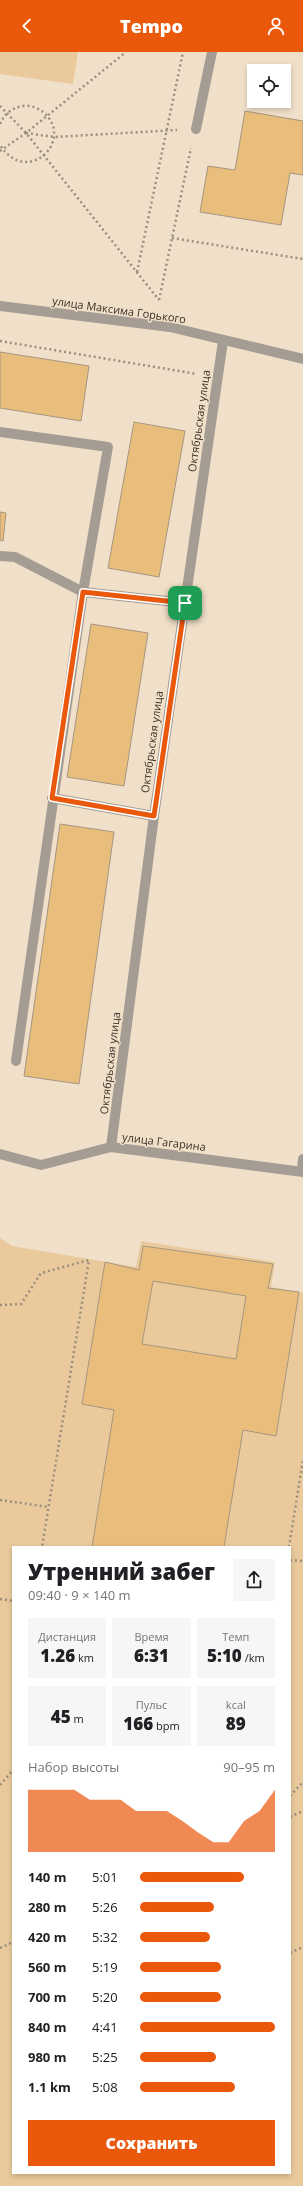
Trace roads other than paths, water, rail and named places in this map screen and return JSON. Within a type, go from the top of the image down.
[{"type":"street","points":[[196,129],[212,52]]},
{"type":"street","name":"улица Максима Горького","points":[[0,306],[170,327],[223,341],[303,359]]},
{"type":"street","name":"Октябрьская улица","points":[[111,1147],[154,816],[223,341]]},
{"type":"street","points":[[0,432],[108,447],[83,592],[52,798],[16,1061]]},
{"type":"street","points":[[0,556],[15,557],[83,592],[185,603]]},
{"type":"street","points":[[52,798],[154,816]]},
{"type":"street","name":"улица Гагарина","points":[[0,1154],[41,1165],[111,1147],[302,1172]]},
{"type":"street","points":[[302,1172],[303,1159]]}]
